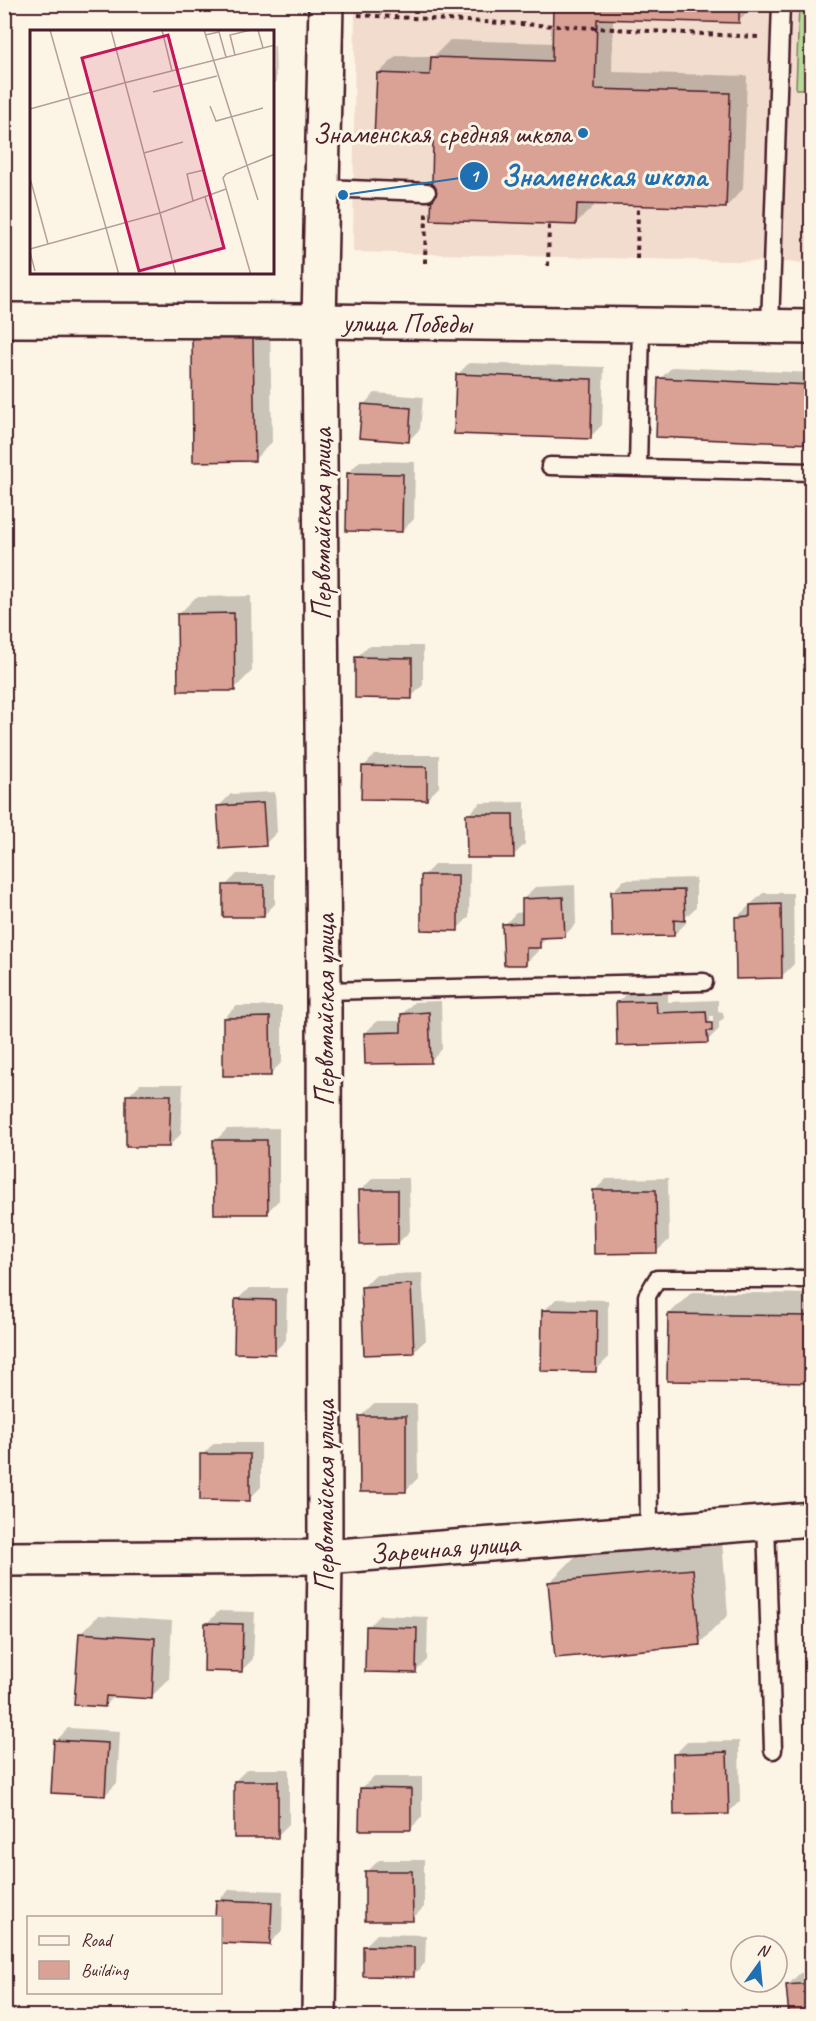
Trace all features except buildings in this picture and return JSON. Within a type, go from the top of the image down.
[{"type":"main road","name":"Первомайская улица","points":[[319,2016],[325,1557],[319,321],[323,188],[340,10]]},
{"type":"main road","name":"улица Победы","points":[[4,320],[812,327]]},
{"type":"main road","name":"Заречная улица","points":[[4,1559],[325,1557],[812,1519]]},
{"type":"lane","points":[[770,326],[781,4]]},
{"type":"lane","points":[[323,188],[427,192]]},
{"type":"lane","points":[[638,468],[641,325]]},
{"type":"lane","points":[[550,466],[812,472]]},
{"type":"lane","points":[[324,991],[704,982]]},
{"type":"lane","points":[[649,1533],[647,1296],[657,1279],[812,1279]]},
{"type":"lane","points":[[766,1522],[773,1750]]},
{"type":"path","points":[[340,10],[780,39]]},
{"type":"path","points":[[425,263],[427,192]]},
{"type":"path","points":[[637,259],[638,206]]},
{"type":"path","points":[[548,266],[549,224]]},
{"type":"shaded area","name":"Знаменская средняя школа","points":[[355,5],[811,5],[811,263],[353,252]]},
{"type":"green space","points":[[799,5],[811,5],[811,89],[796,89]]},
{"type":"place","name":"Знаменская средняя школа","points":[[583,133]]},
{"type":"place","name":"Знаменская школа","points":[[343,195]]}]
